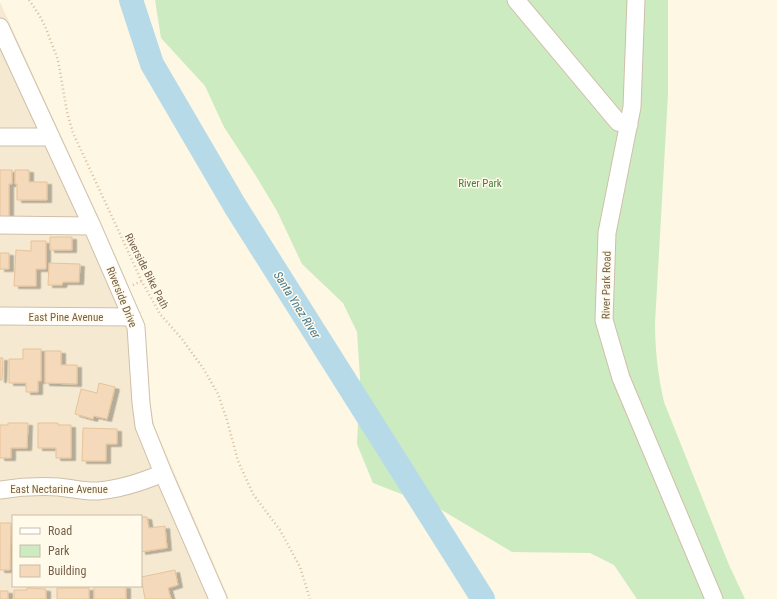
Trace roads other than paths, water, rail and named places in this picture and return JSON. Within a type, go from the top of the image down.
[{"type":"street","points":[[516,0],[618,122],[629,125]]},
{"type":"street","name":"River Park Road","points":[[636,0],[632,107],[607,233],[604,320],[620,378],[714,599]]},
{"type":"street","name":"Riverside Drive","points":[[0,27],[5,49],[51,137],[136,327],[144,426],[218,599]]},
{"type":"street","points":[[0,137],[51,137]]},
{"type":"street","points":[[0,225],[92,226]]},
{"type":"street","name":"East Pine Avenue","points":[[0,316],[132,317]]},
{"type":"street","name":"East Nectarine Avenue","points":[[0,490],[32,487],[57,487],[96,491],[124,487],[145,481],[163,473]]},
{"type":"waterway","name":"Santa Ynez River","points":[[131,0],[152,64],[235,206],[483,599]]},
{"type":"park label","name":"River Park","points":[[480,183]]}]
